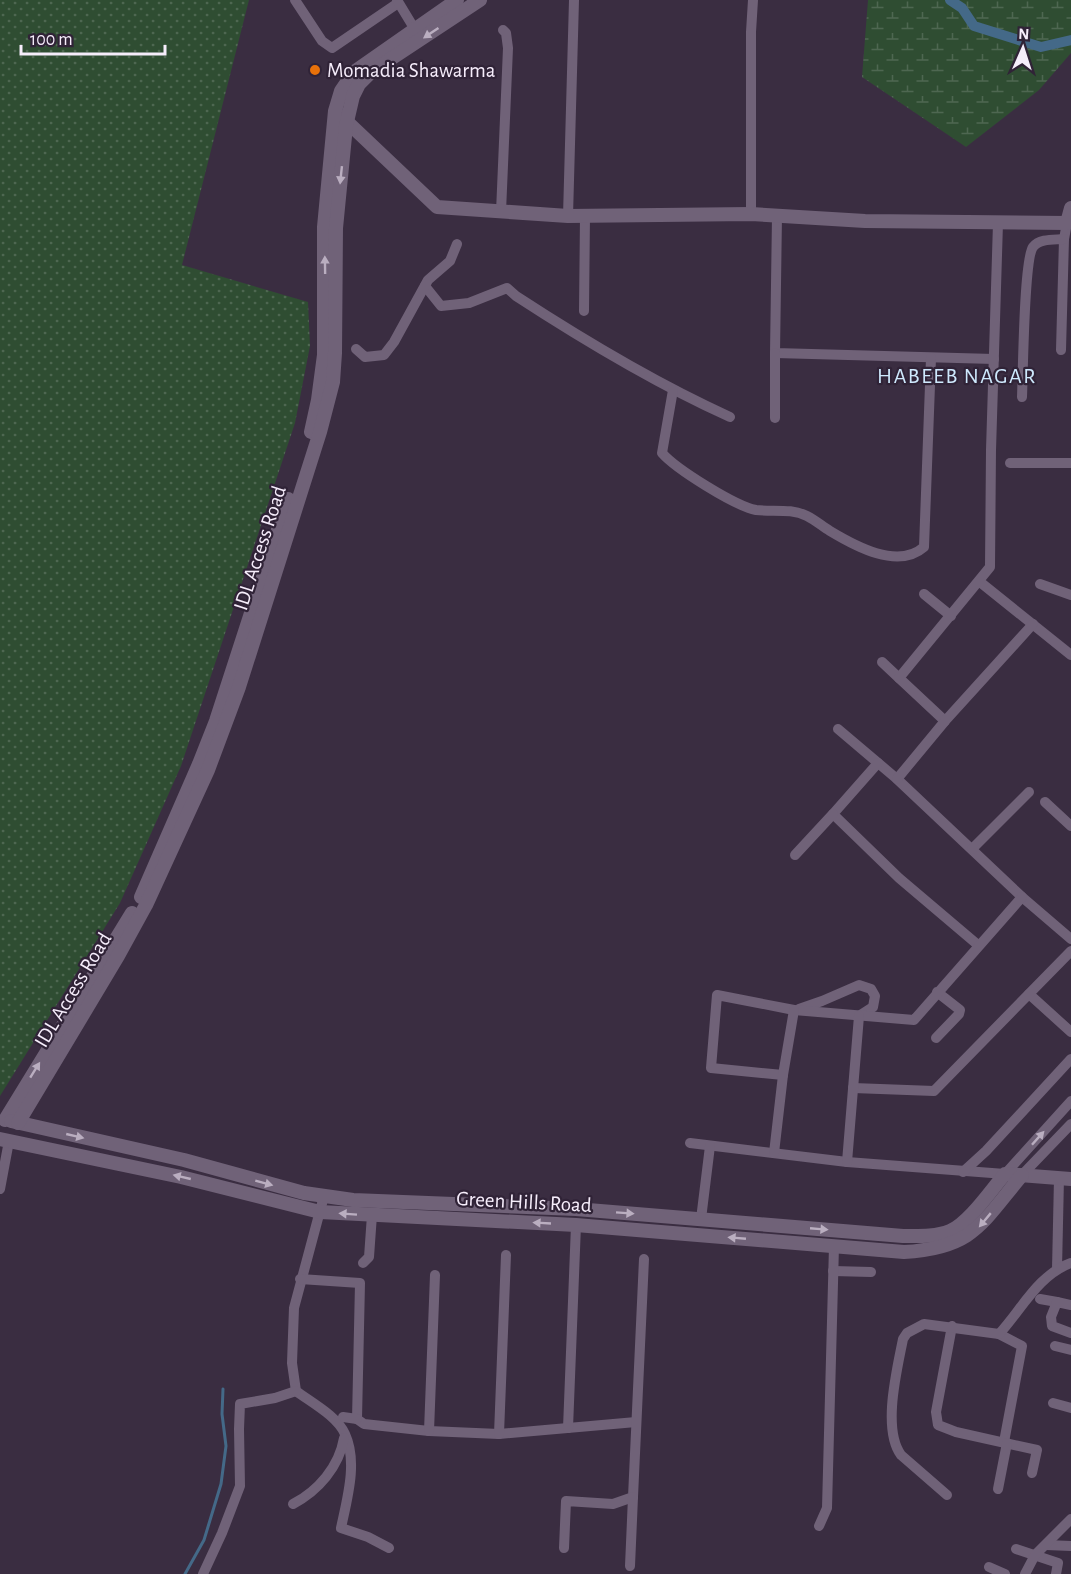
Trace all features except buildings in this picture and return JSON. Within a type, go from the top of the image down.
[{"type":"street","points":[[295,0],[322,41],[332,48],[398,1],[414,28]]},
{"type":"street","points":[[114,954],[200,764],[312,430],[324,355],[324,227],[335,111],[341,91],[354,72],[457,0]]},
{"type":"street","name":"IDL Access Road","points":[[8,1121],[114,954],[166,866],[211,761],[238,687],[323,422],[333,382],[336,228],[347,121],[353,96],[359,84],[371,72],[480,0]]},
{"type":"street","points":[[568,216],[574,0]]},
{"type":"street","points":[[751,214],[753,0]]},
{"type":"street","points":[[501,212],[508,48],[506,33],[503,30]]},
{"type":"street","points":[[335,111],[437,207],[568,216],[751,214],[865,221],[1069,223]]},
{"type":"street","points":[[1061,350],[1064,239],[1071,208]]},
{"type":"street","points":[[584,311],[585,216]]},
{"type":"street","points":[[774,418],[777,216]]},
{"type":"street","points":[[899,678],[990,567],[998,223]]},
{"type":"street","points":[[1022,397],[1028,272],[1032,249],[1034,245],[1045,240],[1064,239]]},
{"type":"street","points":[[356,349],[365,357],[384,355],[394,342],[428,280],[450,261],[458,244]]},
{"type":"street","points":[[425,286],[441,306],[469,303],[507,288],[582,339],[673,390],[730,417]]},
{"type":"street","points":[[775,354],[994,359]]},
{"type":"street","points":[[673,390],[662,453],[672,464],[754,510],[791,511],[807,516],[831,532],[882,556],[902,556],[917,553],[924,547],[931,358]]},
{"type":"street","points":[[1010,463],[1071,463]]},
{"type":"street","points":[[980,582],[1071,655]]},
{"type":"street","points":[[1040,584],[1071,595]]},
{"type":"street","points":[[924,594],[951,616]]},
{"type":"street","points":[[897,778],[1033,624]]},
{"type":"street","points":[[882,662],[945,721]]},
{"type":"street","points":[[838,729],[897,778],[1022,897],[1071,939]]},
{"type":"street","points":[[795,855],[878,763]]},
{"type":"street","points":[[972,849],[1029,792]]},
{"type":"street","points":[[1045,802],[1071,826]]},
{"type":"street","points":[[833,814],[899,878],[978,945]]},
{"type":"street","points":[[783,1075],[711,1068],[717,994],[794,1010],[914,1020],[921,1016],[978,945],[1022,897]]},
{"type":"street","points":[[853,1088],[934,1091],[1071,951]]},
{"type":"street","points":[[794,1010],[859,985],[871,989],[875,996],[873,1007],[859,1016]]},
{"type":"street","points":[[931,1005],[939,993]]},
{"type":"street","points":[[936,1038],[960,1012],[939,993]]},
{"type":"street","points":[[1029,994],[1071,1032]]},
{"type":"street","points":[[774,1153],[783,1075],[794,1010]]},
{"type":"street","points":[[847,1162],[859,1016]]},
{"type":"street","points":[[963,1172],[986,1151],[1071,1059]]},
{"type":"street","points":[[1005,1174],[1071,1101]]},
{"type":"street","name":"Green Hills Road","points":[[8,1121],[184,1160],[304,1193],[353,1200],[576,1209],[892,1236],[927,1236],[950,1231],[961,1224],[1005,1174]]},
{"type":"street","points":[[1022,1175],[1071,1124]]},
{"type":"street","points":[[0,1189],[4,1140]]},
{"type":"street","name":"Green Hills Road","points":[[4,1140],[181,1177],[320,1212],[576,1225],[904,1252],[945,1246],[963,1239],[976,1230],[1022,1175]]},
{"type":"street","points":[[690,1143],[847,1162],[1065,1179],[1057,1269]]},
{"type":"street","points":[[701,1219],[710,1146]]},
{"type":"street","points":[[324,1196],[294,1308],[292,1363],[296,1391],[330,1416],[345,1434],[351,1461],[341,1528],[368,1537],[389,1548]]},
{"type":"street","points":[[363,1263],[369,1257],[372,1215]]},
{"type":"street","points":[[568,1428],[576,1225]]},
{"type":"street","points":[[819,1526],[827,1508],[834,1246]]},
{"type":"street","points":[[499,1434],[506,1255]]},
{"type":"street","points":[[630,1566],[644,1259]]},
{"type":"street","points":[[999,1334],[1035,1298],[1041,1281],[1057,1269],[1071,1263]]},
{"type":"street","points":[[833,1271],[871,1272]]},
{"type":"street","points":[[429,1431],[435,1275]]},
{"type":"street","points":[[300,1279],[360,1283],[357,1419]]},
{"type":"street","points":[[1035,1298],[1071,1305]]},
{"type":"street","points":[[1057,1302],[1051,1317],[1052,1326],[1071,1333]]},
{"type":"street","points":[[947,1495],[901,1455],[896,1448],[891,1425],[903,1339],[907,1333],[924,1324],[999,1334],[1022,1346],[998,1489]]},
{"type":"street","points":[[952,1326],[936,1412],[938,1425],[956,1432],[1037,1450],[1032,1473]]},
{"type":"street","points":[[1055,1346],[1071,1350]]},
{"type":"street","points":[[203,1574],[240,1486],[238,1429],[240,1404],[275,1398],[296,1391]]},
{"type":"street","points":[[1053,1403],[1071,1408]]},
{"type":"street","points":[[343,1417],[357,1419],[364,1424],[429,1431],[499,1434],[636,1422]]},
{"type":"street","points":[[293,1504],[304,1499],[324,1481],[341,1454],[345,1434]]},
{"type":"street","points":[[564,1548],[566,1501],[613,1504],[633,1497]]},
{"type":"street","points":[[1025,1574],[1035,1555],[1071,1519]]},
{"type":"street","points":[[1046,1545],[1071,1546]]},
{"type":"street","points":[[1016,1549],[1059,1563],[1056,1574]]},
{"type":"street","points":[[989,1567],[1005,1574]]},
{"type":"green space","points":[[0,0],[249,0],[182,265],[308,302],[310,346],[295,423],[181,766],[120,903],[0,1096]]},
{"type":"green space","points":[[868,0],[1071,0],[1071,53],[1039,90],[966,147],[862,77]]},
{"type":"waterway","points":[[950,0],[962,8],[974,26],[1041,47],[1071,40]]},
{"type":"waterway","points":[[185,1574],[204,1540],[221,1484],[226,1446],[222,1414],[223,1389]]},
{"type":"place","name":"Momadia Shawarma","points":[[315,70]]},
{"type":"district","name":"HABEEB NAGAR","points":[[957,376]]}]
